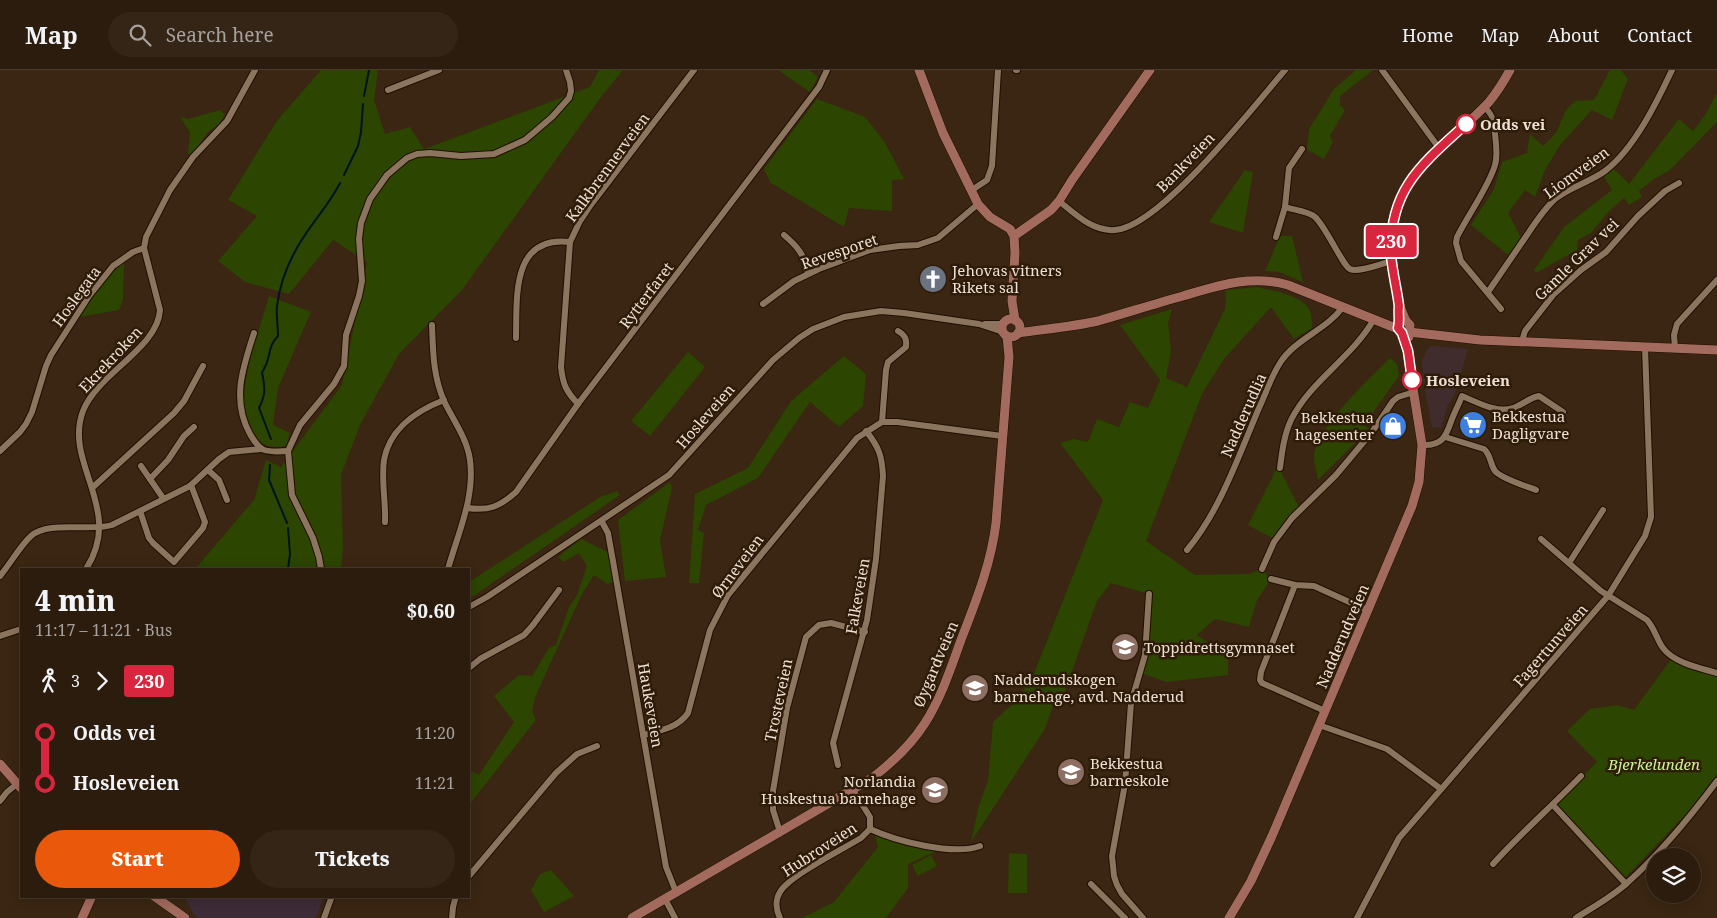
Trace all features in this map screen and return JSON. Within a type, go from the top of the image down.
[{"type":"street","points":[[144,248],[146,237],[170,190],[193,157],[227,121],[256,70]]},
{"type":"street","points":[[388,90],[439,70]]},
{"type":"street","points":[[321,568],[313,538],[292,495],[288,451],[300,425],[334,384],[344,366],[346,335],[362,281],[358,239],[361,223],[370,199],[378,186],[398,164],[417,154],[476,156],[494,154],[525,140],[552,117],[569,98],[571,91],[566,70]]},
{"type":"street","name":"Kalkbrennerveien","points":[[578,404],[568,393],[563,383],[561,366],[570,242],[590,206],[694,70]]},
{"type":"street","name":"Rytterfaret","points":[[467,508],[489,508],[503,503],[516,492],[578,404],[819,87],[827,70]]},
{"type":"street","points":[[919,70],[943,134],[978,204],[990,217],[1012,232],[1020,225],[1034,221],[1059,201],[1150,70]]},
{"type":"street","points":[[972,190],[987,180],[992,166],[998,70]]},
{"type":"street","name":"Bankveien","points":[[1059,201],[1077,216],[1098,228],[1124,229],[1136,223],[1183,186],[1285,70]]},
{"type":"street","points":[[1382,70],[1439,148]]},
{"type":"street","name":"Nadderudveien","points":[[1230,918],[1251,881],[1272,836],[1415,495],[1420,473],[1422,445],[1408,346],[1408,328],[1399,306],[1392,261],[1391,235],[1399,201],[1413,175],[1439,148],[1484,107],[1510,70]]},
{"type":"street","name":"Liomveien","points":[[1488,292],[1550,205],[1564,193],[1604,172],[1626,150],[1658,100],[1672,70]]},
{"type":"street","points":[[1484,107],[1489,111],[1495,126],[1495,165],[1460,230],[1456,243],[1461,261],[1501,309]]},
{"type":"street","points":[[1276,237],[1285,207],[1290,168],[1302,149]]},
{"type":"street","name":"Gamle Grav vei","points":[[1522,342],[1525,331],[1554,294],[1580,270],[1606,252],[1638,216],[1665,191],[1679,183]]},
{"type":"street","name":"Revesporet","points":[[762,304],[794,281],[808,274],[870,250],[928,243],[953,227],[967,212],[978,204]]},
{"type":"street","points":[[1285,207],[1314,216],[1334,243],[1344,265],[1350,270],[1358,270],[1392,261]]},
{"type":"street","name":"Øygardveien","points":[[632,918],[853,790],[880,772],[906,748],[925,723],[940,696],[983,581],[992,549],[996,523],[1011,328],[1015,253],[1012,232]]},
{"type":"street","points":[[784,235],[800,250],[808,274]]},
{"type":"street","points":[[516,338],[517,293],[522,267],[542,244],[559,241],[570,242]]},
{"type":"street","name":"Hoslegata","points":[[0,451],[26,424],[32,412],[51,355],[89,296],[113,266],[133,252],[144,248]]},
{"type":"street","name":"Ekrekroken","points":[[87,568],[96,551],[100,527],[97,506],[81,447],[79,433],[82,412],[91,395],[143,343],[152,332],[159,318],[160,310],[144,248]]},
{"type":"street","name":"Hosleveien","points":[[470,606],[602,522],[669,476],[773,360],[798,338],[813,329],[844,317],[880,311],[1011,328],[1043,330],[1097,321],[1200,291],[1246,280],[1262,280],[1282,283],[1376,320],[1386,320],[1408,328],[1460,339],[1717,350]]},
{"type":"street","points":[[1674,348],[1674,335],[1677,324],[1717,280]]},
{"type":"street","name":"Nadderudlia","points":[[1187,550],[1206,524],[1220,498],[1279,364],[1296,345],[1325,324],[1342,308]]},
{"type":"street","points":[[1280,468],[1286,433],[1297,410],[1316,384],[1351,350],[1376,320]]},
{"type":"street","points":[[432,325],[435,371],[444,400],[458,425],[470,460],[471,477],[467,508],[448,568]]},
{"type":"street","points":[[898,331],[907,340],[906,347],[888,362],[882,422],[897,422],[1002,436]]},
{"type":"street","points":[[254,333],[240,380],[239,395],[247,428],[256,444],[262,449]]},
{"type":"street","name":"Fagertunveien","points":[[1357,918],[1399,838],[1608,596],[1645,536],[1651,517],[1645,347]]},
{"type":"street","points":[[92,488],[174,413],[184,400],[203,366]]},
{"type":"street","points":[[1262,569],[1274,542],[1292,518],[1336,474],[1372,432],[1393,401],[1398,397],[1414,392]]},
{"type":"street","points":[[1422,445],[1430,445],[1445,437],[1462,396],[1494,409],[1503,410],[1514,408],[1539,396],[1562,412]]},
{"type":"street","points":[[385,522],[384,460],[388,448],[394,436],[409,418],[420,410],[444,400]]},
{"type":"street","name":"Ørneveien","points":[[643,736],[665,730],[683,720],[690,706],[710,630],[728,595],[845,451],[857,438],[882,422]]},
{"type":"street","points":[[150,479],[168,460],[184,436],[194,427]]},
{"type":"street","name":"Falkeveien","points":[[838,765],[833,743],[864,632],[876,559],[883,476],[880,453],[866,431]]},
{"type":"street","points":[[1445,437],[1484,449],[1488,452],[1498,474],[1536,490]]},
{"type":"street","points":[[0,576],[26,541],[37,532],[48,528],[112,525],[191,485],[229,452],[262,449],[288,451]]},
{"type":"street","points":[[141,466],[163,498]]},
{"type":"street","points":[[208,470],[219,480],[227,500]]},
{"type":"street","points":[[140,511],[149,538],[174,562],[203,528],[205,522],[191,485]]},
{"type":"street","points":[[1569,563],[1603,510]]},
{"type":"street","name":"Haukeveien","points":[[602,522],[608,533],[666,867],[676,892]]},
{"type":"street","points":[[1540,539],[1608,596],[1647,620],[1653,626],[1661,646],[1666,652],[1693,666],[1717,673]]},
{"type":"street","points":[[1271,578],[1295,585],[1314,586],[1368,610]]},
{"type":"street","points":[[1295,585],[1260,672],[1260,680],[1262,683],[1325,711]]},
{"type":"street","points":[[470,667],[480,659],[524,635],[559,590]]},
{"type":"street","points":[[1143,918],[1126,899],[1117,885],[1112,856],[1125,784],[1131,703],[1145,655],[1149,594]]},
{"type":"street","name":"Trosteveien","points":[[780,832],[773,810],[773,790],[787,708],[806,637],[819,625],[831,623],[864,632]]},
{"type":"street","points":[[0,636],[20,629]]},
{"type":"street","points":[[1319,725],[1388,749],[1441,788]]},
{"type":"street","points":[[470,875],[556,773],[578,754],[597,746]]},
{"type":"street","points":[[0,764],[19,786],[8,792],[0,801]]},
{"type":"street","points":[[1493,864],[1581,776]]},
{"type":"street","points":[[1576,918],[1626,884],[1647,864],[1690,817],[1717,781]]},
{"type":"street","points":[[853,790],[870,817],[870,829],[926,846],[958,848],[980,846]]},
{"type":"street","points":[[1553,805],[1626,884]]},
{"type":"street","name":"Hubroveien","points":[[780,918],[777,909],[777,898],[780,890],[790,880],[861,838],[870,829]]},
{"type":"street","points":[[1091,884],[1120,916]]},
{"type":"street","points":[[82,918],[91,898]]},
{"type":"street","points":[[157,898],[185,918]]},
{"type":"street","points":[[324,918],[331,898]]},
{"type":"street","points":[[452,918],[455,898]]},
{"type":"street","points":[[665,899],[675,918]]},
{"type":"shaded area","points":[[1429,347],[1468,349],[1455,394],[1447,407],[1441,428],[1432,427],[1423,379],[1422,360]]},
{"type":"shaded area","points":[[185,898],[323,898],[316,918],[198,918]]},
{"type":"green space","points":[[321,70],[378,70],[374,100],[385,134],[410,127],[424,149],[590,87],[599,70],[623,70],[601,97],[462,290],[399,354],[360,425],[341,475],[343,547],[341,568],[196,568],[254,500],[266,460],[281,467],[342,385],[367,262],[333,240],[289,294],[245,282],[218,261],[257,216],[228,200],[276,122]]},
{"type":"green space","points":[[778,70],[809,70],[818,77],[810,92]]},
{"type":"green space","points":[[1356,70],[1373,70],[1340,96],[1340,105],[1345,110],[1330,136],[1333,142],[1324,159],[1307,150],[1309,129],[1334,89]]},
{"type":"green space","points":[[1610,70],[1621,70],[1628,79],[1612,120],[1592,110],[1560,145],[1545,170],[1535,197],[1525,190],[1508,213],[1521,238],[1508,255],[1471,225],[1494,189],[1502,162],[1527,153],[1530,134],[1543,146],[1556,133],[1566,110],[1575,101],[1594,100]]},
{"type":"green space","points":[[1717,93],[1717,122],[1669,171],[1654,179],[1639,191],[1642,197],[1629,205],[1624,198],[1610,210],[1591,233],[1578,240],[1577,250],[1536,273],[1534,270],[1564,227],[1612,190],[1604,177],[1614,169],[1629,184],[1679,119],[1693,131],[1705,115]]},
{"type":"green space","points":[[817,99],[865,117],[884,141],[904,179],[892,180],[892,211],[849,208],[844,227],[771,183],[764,169]]},
{"type":"green space","points":[[220,110],[225,115],[218,125],[208,132],[192,155],[188,154],[190,132],[180,117],[188,119]]},
{"type":"green space","points":[[1245,170],[1253,172],[1243,233],[1209,222]]},
{"type":"green space","points":[[1280,236],[1292,236],[1303,282],[1279,272],[1265,271]]},
{"type":"green space","points":[[124,262],[123,300],[119,310],[80,317],[97,287]]},
{"type":"green space","points":[[1257,287],[1283,293],[1301,301],[1309,310],[1312,328],[1294,339],[1271,307],[1224,359],[1202,394],[1146,541],[1195,575],[1249,574],[1262,569],[1271,579],[1257,600],[1249,627],[1215,619],[1197,635],[1228,658],[1228,675],[1166,682],[1141,673],[1149,594],[1111,583],[1097,601],[1065,691],[1054,702],[1045,729],[971,842],[979,805],[988,781],[993,722],[1017,700],[1033,676],[1103,500],[1060,443],[1074,439],[1088,442],[1097,419],[1119,427],[1130,402],[1148,408],[1160,380],[1120,325],[1172,309],[1168,323],[1171,351],[1166,378],[1187,387],[1225,309],[1226,290]]},
{"type":"green space","points":[[269,296],[311,312],[278,388],[273,425],[290,433],[286,446],[280,447],[266,445],[258,440],[245,412],[244,400],[248,370]]},
{"type":"green space","points":[[688,352],[705,367],[650,436],[631,421]]},
{"type":"green space","points":[[844,356],[866,374],[863,406],[839,427],[810,402],[758,478],[706,505],[698,530],[704,533],[699,583],[689,583],[695,494],[748,468],[791,401]]},
{"type":"green space","points":[[1390,358],[1397,364],[1399,376],[1364,425],[1369,429],[1318,480],[1314,457],[1323,433],[1345,404]]},
{"type":"green space","points":[[1278,466],[1299,507],[1274,539],[1248,525]]},
{"type":"green space","points":[[670,482],[672,488],[660,540],[666,577],[625,581],[618,520]]},
{"type":"green space","points":[[617,491],[620,495],[470,597],[470,581],[600,497]]},
{"type":"green space","points":[[581,539],[608,552],[614,582],[607,584],[594,575],[582,594],[536,695],[532,710],[536,720],[470,804],[470,770],[479,775],[514,722],[494,696],[519,675],[532,676],[549,648],[556,645],[569,607],[577,595],[587,566],[579,553],[564,562],[558,557]]},
{"type":"green space","name":"Bjerkelunden","points":[[1672,658],[1717,674],[1717,774],[1690,810],[1654,848],[1646,848],[1646,856],[1625,878],[1555,803],[1597,762],[1567,731],[1590,709],[1618,705],[1634,710]]},
{"type":"green space","points":[[874,833],[939,850],[908,864],[908,888],[886,918],[802,918],[834,902],[878,847]]},
{"type":"green space","points":[[1009,853],[1027,854],[1027,893],[1008,893]]},
{"type":"green space","points":[[931,855],[937,866],[918,876],[912,865]]},
{"type":"green space","points":[[551,870],[574,896],[544,912],[531,890],[540,874]]},
{"type":"waterway","points":[[364,96],[369,70]]},
{"type":"waterway","points":[[344,175],[358,146],[363,104]]},
{"type":"waterway","points":[[271,439],[259,408],[264,391],[262,372],[267,363],[274,340],[278,336],[277,309],[280,288],[286,270],[298,246],[340,183]]},
{"type":"waterway","points":[[270,465],[269,480],[287,523]]},
{"type":"waterway","points":[[288,528],[290,554],[288,568]]},
{"type":"bus line","name":"230","points":[[1412,380],[1408,351],[1402,333],[1398,328],[1400,323],[1398,318],[1399,306],[1393,270],[1391,235],[1393,222],[1402,195],[1413,175],[1466,124]]},
{"type":"place","name":"Odds vei","points":[[1466,124]]},
{"type":"place","name":"Jehovas vitners Rikets sal","points":[[933,279]]},
{"type":"place","name":"Hosleveien","points":[[1412,380]]},
{"type":"place","name":"Bekkestua Dagligvare","points":[[1473,425]]},
{"type":"place","name":"Bekkestua hagesenter","points":[[1393,426]]},
{"type":"place","name":"Toppidrettsgymnaset","points":[[1125,647]]},
{"type":"place","name":"Nadderudskogen barnehage, avd. Nadderud","points":[[975,688]]},
{"type":"place","name":"Bekkestua barneskole","points":[[1071,772]]},
{"type":"place","name":"Norlandia Huskestua barnehage","points":[[935,790]]}]
